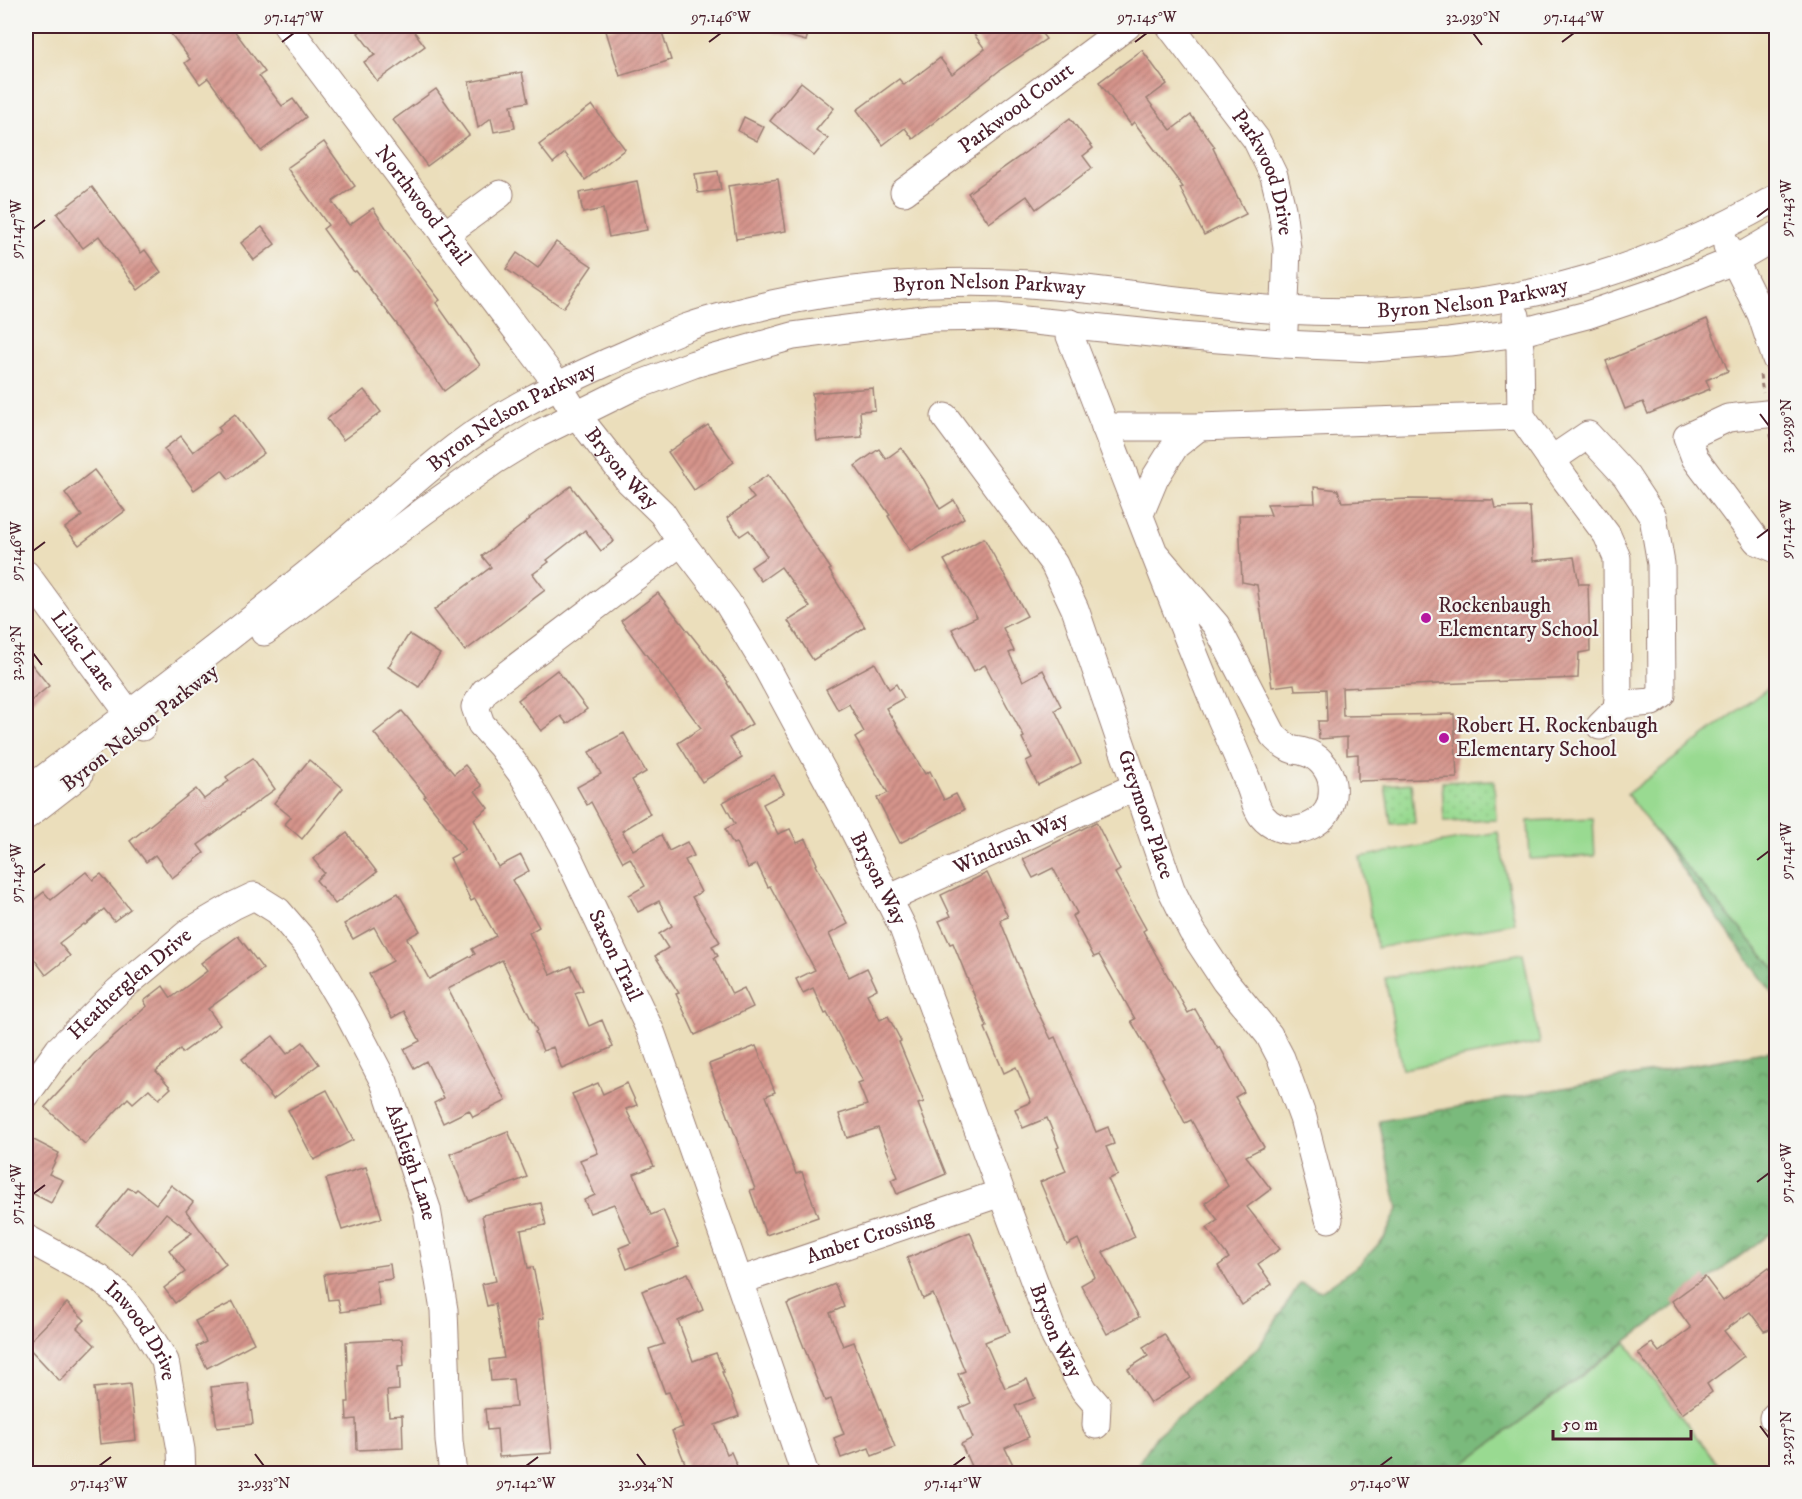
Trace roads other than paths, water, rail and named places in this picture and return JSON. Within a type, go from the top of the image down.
[{"type":"street","name":"Northwood Trail","points":[[287,26],[558,385]]},
{"type":"street","name":"Parkwood Court","points":[[904,192],[1127,26]]},
{"type":"street","name":"Parkwood Drive","points":[[1170,26],[1256,139],[1274,176],[1282,209],[1287,249],[1284,344]]},
{"type":"street","points":[[444,235],[500,194]]},
{"type":"street","name":"Byron Nelson Parkway","points":[[26,816],[136,721],[278,610],[460,444],[511,410],[558,385],[688,327],[771,304],[876,287],[939,282],[1040,285],[1284,310],[1375,311],[1460,306],[1570,285],[1626,267],[1674,250],[1776,198]]},
{"type":"street","points":[[1719,229],[1761,314],[1767,363]]},
{"type":"street","name":"Byron Nelson Parkway","points":[[278,610],[363,556],[494,461],[538,434],[633,387],[694,364],[793,336],[931,318],[996,317],[1180,336],[1373,348],[1518,333],[1587,315],[1651,294],[1735,260],[1776,236]]},
{"type":"street","points":[[1513,297],[1518,333],[1521,416],[1607,535],[1617,558],[1617,708],[1600,726]]},
{"type":"street","points":[[1070,323],[1070,336],[1156,555],[1251,788],[1256,807],[1274,826],[1286,830],[1299,830],[1311,826],[1321,819],[1329,808],[1333,795],[1332,781],[1327,769],[1318,759],[1306,752],[1292,750],[1280,743],[1273,735],[1216,625],[1156,555]]},
{"type":"street","name":"Bryson Way","points":[[558,385],[576,414],[628,480],[662,513],[727,602],[767,668],[841,805],[903,928],[1055,1337],[1084,1390],[1097,1405],[1096,1425]]},
{"type":"street","points":[[1772,413],[1728,418],[1687,437],[1695,458],[1757,541],[1776,549]]},
{"type":"street","points":[[1105,427],[1199,427],[1521,416]]},
{"type":"street","name":"Greymoor Place","points":[[945,417],[1054,564],[1075,609],[1172,889],[1192,931],[1226,981],[1269,1035],[1281,1058],[1303,1118],[1329,1219]]},
{"type":"street","points":[[1140,514],[1155,478],[1175,447],[1199,427]]},
{"type":"street","points":[[1551,460],[1588,435],[1626,476],[1653,517],[1660,564],[1662,695],[1652,702],[1617,705]]},
{"type":"street","name":"Saxon Trail","points":[[681,542],[485,691],[475,707],[481,724],[524,777],[566,852],[652,1034],[805,1473]]},
{"type":"street","name":"Lilac Lane","points":[[26,574],[136,721]]},
{"type":"street","name":"Byron Nelson Parkway","points":[[26,792],[136,721]]},
{"type":"street","name":"Windrush Way","points":[[888,899],[1135,787]]},
{"type":"street","name":"Heatherglen Drive","points":[[26,1095],[59,1049],[118,991],[192,930],[254,896]]},
{"type":"street","name":"Ashleigh Lane","points":[[254,896],[278,911],[308,946],[350,1015],[384,1082],[427,1209],[444,1310],[449,1441],[453,1473]]},
{"type":"street","name":"Amber Crossing","points":[[739,1281],[1001,1193]]},
{"type":"street","name":"Inwood Drive","points":[[26,1238],[99,1278],[122,1298],[144,1327],[165,1361],[181,1450],[182,1473]]},
{"type":"place","name":"Rockenbaugh Elementary School","points":[[1426,618]]},
{"type":"place","name":"Robert H. Rockenbaugh Elementary School","points":[[1444,738]]}]
